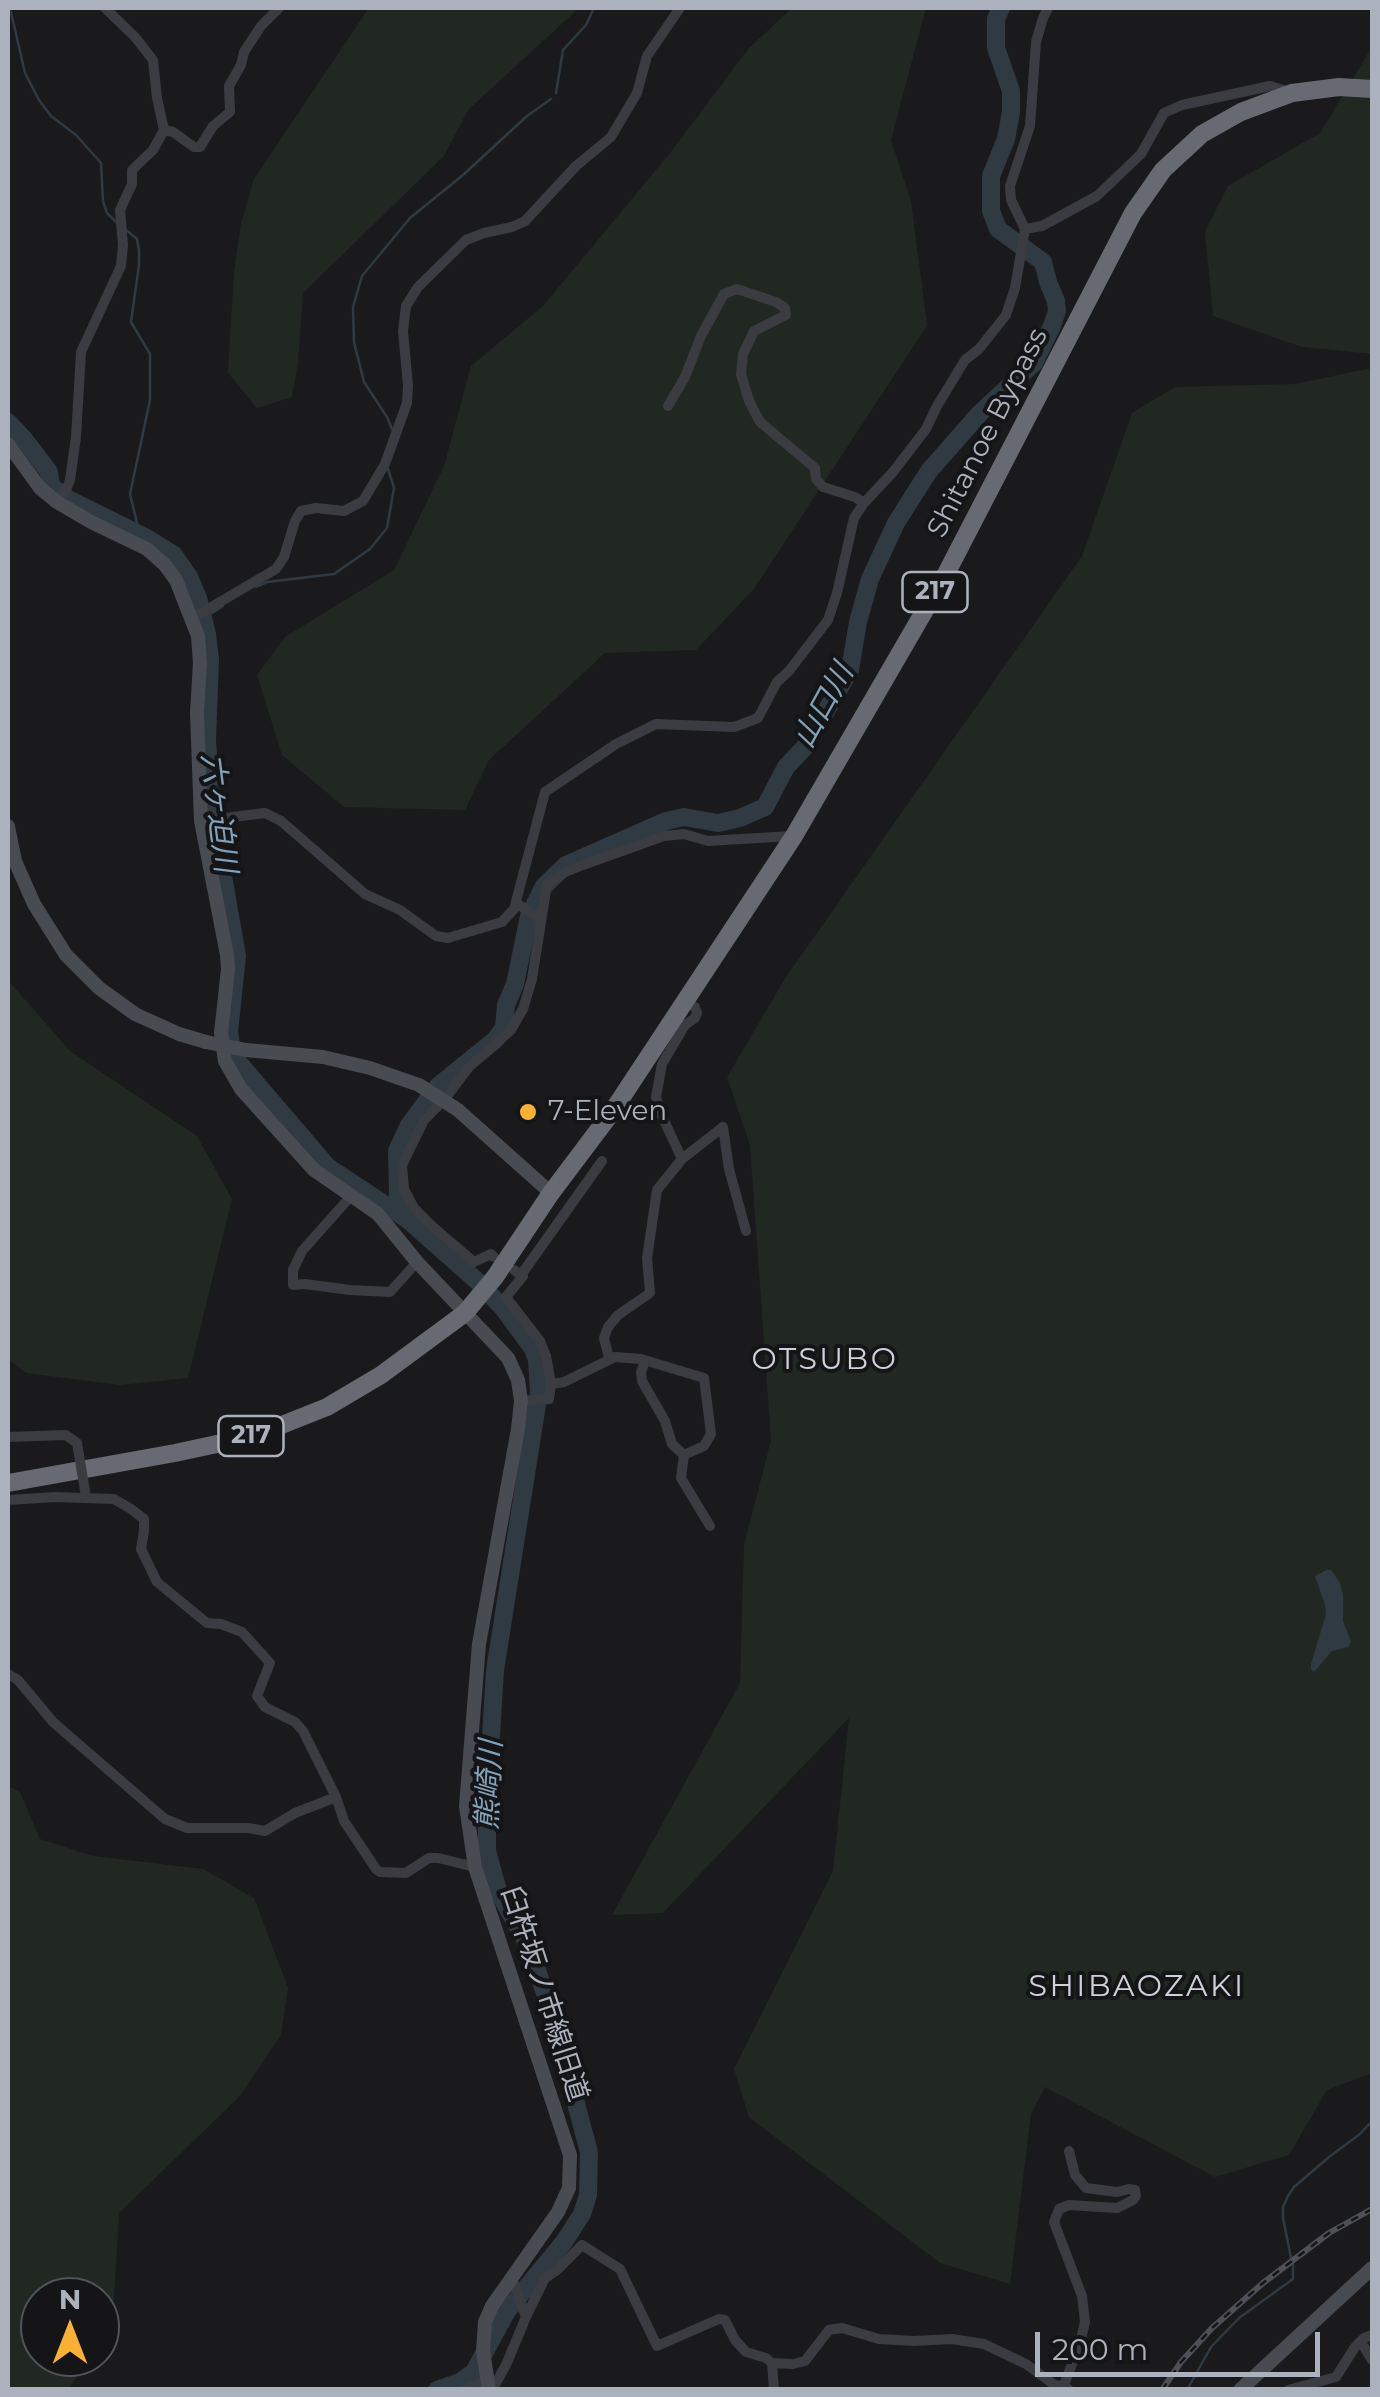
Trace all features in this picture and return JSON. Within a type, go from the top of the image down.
[{"type":"highway","name":"Shitanoe Bypass","points":[[465,1312],[612,1112],[794,836],[947,572],[1133,214],[1163,170],[1202,134],[1241,112],[1292,93],[1339,87],[1372,90]]},
{"type":"highway","name":"217","points":[[8,1482],[254,1436],[326,1407],[354,1391],[465,1312]]},
{"type":"main road","name":"臼杵坂ノ市線旧道","points":[[8,444],[40,488],[60,497],[91,522],[147,549],[166,566],[193,618],[200,662],[197,713],[205,822],[228,968],[220,1033],[225,1061],[242,1089],[314,1170],[378,1214],[416,1262],[508,1358],[524,1400],[479,1644],[466,1806],[476,1867],[570,2155],[570,2188],[485,2322],[482,2352],[489,2384]]},
{"type":"main road","points":[[8,826],[15,861],[34,904],[66,955],[99,988],[135,1014],[206,1042],[338,1061],[422,1087],[556,1186]]},
{"type":"main road","points":[[1240,2390],[1372,2268]]},
{"type":"street","points":[[60,497],[76,437],[81,352],[116,278],[123,254],[120,210],[132,184],[132,170],[153,150],[164,130],[153,60],[105,8]]},
{"type":"street","points":[[164,130],[194,147],[200,146],[213,126],[230,112],[229,86],[244,52],[261,26],[280,8]]},
{"type":"street","points":[[193,618],[276,569],[301,511],[344,511],[363,501],[385,464],[407,403],[403,331],[406,306],[418,287],[466,240],[525,220],[576,166],[611,137],[637,93],[647,56],[680,8]]},
{"type":"street","points":[[205,822],[265,813],[281,821],[364,894],[400,910],[436,936],[448,938],[502,922],[518,904],[545,792],[627,738],[656,724],[734,726],[758,718],[777,682],[828,620],[854,518],[926,429],[965,360],[1006,316],[1025,229],[1011,200],[1010,186],[1030,126],[1036,42],[1048,8]]},
{"type":"street","points":[[1025,229],[1042,226],[1097,196],[1141,154],[1164,113],[1182,105],[1270,86],[1292,93]]},
{"type":"street","points":[[668,406],[724,294],[738,289],[776,302],[785,308],[786,315],[754,331],[743,354],[741,374],[749,401],[760,422],[815,468],[822,487],[864,502]]},
{"type":"street","points":[[494,1256],[474,1262],[414,1208],[404,1189],[402,1166],[424,1120],[468,1067],[510,1030],[523,1009],[532,979],[547,884],[562,874],[664,836],[684,834],[708,841],[794,836]]},
{"type":"street","points":[[518,904],[540,919]]},
{"type":"street","points":[[682,1159],[656,1097],[662,1064],[697,1012],[686,1001]]},
{"type":"street","points":[[609,1358],[604,1342],[608,1327],[618,1315],[650,1293],[646,1258],[657,1190],[682,1159],[723,1127],[729,1169],[746,1232]]},
{"type":"street","points":[[524,1400],[550,1399],[551,1384],[540,1341],[506,1297],[522,1276],[518,1273],[602,1161]]},
{"type":"street","points":[[556,1186],[579,1191]]},
{"type":"street","points":[[351,1196],[302,1251],[293,1270],[292,1285],[390,1292],[416,1262]]},
{"type":"street","points":[[529,1226],[546,1237]]},
{"type":"street","points":[[551,1384],[622,1356],[704,1378],[711,1434],[704,1446],[684,1455]]},
{"type":"street","points":[[645,1361],[642,1381],[665,1421],[672,1444],[684,1455]]},
{"type":"street","points":[[8,1438],[66,1435],[77,1442],[85,1495]]},
{"type":"street","points":[[684,1455],[681,1478],[710,1526]]},
{"type":"street","points":[[8,1500],[85,1495],[114,1499],[144,1520],[141,1549],[157,1582],[208,1623],[242,1632],[270,1663],[257,1696],[303,1731],[349,1830],[380,1872],[406,1872],[428,1858],[476,1867]]},
{"type":"street","points":[[8,1674],[18,1680],[52,1722],[164,1818],[187,1828],[266,1831],[295,1813],[336,1797]]},
{"type":"street","points":[[464,2390],[489,2384],[506,2365],[525,2314],[545,2278],[582,2245],[620,2269],[656,2346],[725,2320],[734,2340],[746,2352],[772,2363],[804,2361],[829,2330],[842,2328],[879,2338],[984,2344],[1026,2364],[1056,2386],[1067,2387],[1084,2322],[1082,2296],[1054,2222],[1059,2209],[1069,2205],[1117,2208],[1136,2196],[1135,2190],[1086,2188],[1075,2174],[1069,2152]]},
{"type":"street","points":[[513,2283],[525,2314]]},
{"type":"street","points":[[1288,2390],[1336,2377],[1355,2347],[1372,2335]]},
{"type":"street","points":[[1361,2342],[1372,2360]]},
{"type":"street","points":[[772,2363],[774,2390]]},
{"type":"shaded area","points":[[369,8],[579,8],[468,110],[444,156],[303,293],[292,397],[257,408],[228,373],[241,224],[254,179]]},
{"type":"shaded area","points":[[792,8],[926,8],[891,140],[911,201],[927,326],[753,590],[696,650],[605,653],[489,760],[465,810],[344,807],[282,755],[257,675],[285,637],[394,570],[444,466],[471,366],[543,306],[670,153],[749,48]]},
{"type":"shaded area","points":[[1372,47],[1372,354],[1302,347],[1213,316],[1205,232],[1228,186],[1320,133]]},
{"type":"shaded area","points":[[1372,368],[1372,2073],[1327,2090],[1289,2155],[1215,2177],[1045,2087],[1031,2114],[1010,2284],[940,2263],[749,2117],[734,2069],[833,1871],[849,1718],[663,1913],[612,1915],[740,1683],[744,1545],[771,1440],[750,1145],[727,1077],[786,977],[1082,556],[1132,413],[1175,387],[1295,384]]},
{"type":"shaded area","points":[[8,980],[70,1051],[197,1136],[232,1199],[188,1378],[120,1385],[26,1373],[8,1359]]},
{"type":"shaded area","points":[[1331,1570],[1340,1583],[1343,1621],[1351,1641],[1348,1647],[1332,1651],[1314,1672],[1311,1664],[1326,1614],[1315,1576]]},
{"type":"shaded area","points":[[8,1786],[20,1792],[40,1839],[93,1856],[203,1869],[254,1898],[288,1988],[281,2035],[240,2096],[119,2213],[115,2277],[20,2277],[20,2377],[76,2377],[69,2389],[8,2389]]},
{"type":"waterway","points":[[10,8],[25,73],[51,116],[76,135],[101,163],[103,201],[107,213],[119,225]]},
{"type":"waterway","points":[[556,93],[563,50],[586,25],[594,8]]},
{"type":"waterway","name":"山口川","points":[[408,1220],[398,1195],[397,1151],[409,1125],[438,1086],[495,1040],[504,1028],[506,1005],[515,984],[529,916],[544,886],[566,865],[666,821],[684,817],[718,823],[765,807],[786,767],[805,747],[850,670],[870,579],[896,523],[929,471],[980,413],[1034,363],[1052,326],[1056,301],[1043,262],[998,229],[991,211],[991,176],[1006,139],[1011,112],[1011,91],[996,48],[996,19],[1001,8]]},
{"type":"waterway","points":[[392,429],[364,382],[354,342],[353,307],[362,276],[410,218],[551,99]]},
{"type":"waterway","points":[[125,229],[137,239],[139,250],[131,322],[150,354],[150,400],[130,494],[145,537]]},
{"type":"waterway","name":"熊崎川","points":[[8,422],[49,472],[51,486],[68,499],[174,555],[198,598],[210,659],[209,771],[237,956],[229,1032],[233,1056],[328,1167],[408,1220],[476,1280],[503,1308],[537,1360],[539,1392],[495,1670],[487,1851],[498,1891],[528,1945],[551,2010],[589,2152],[588,2195],[582,2214],[564,2242],[507,2311],[474,2372],[437,2390]]},
{"type":"waterway","points":[[256,587],[267,582],[334,574],[370,549],[387,528],[394,488],[388,469]]},
{"type":"waterway","points":[[203,619],[223,606]]},
{"type":"waterway","points":[[1291,2258],[1283,2218],[1288,2196],[1372,2121]]},
{"type":"waterway","points":[[1187,2390],[1211,2347],[1239,2318],[1293,2279],[1293,2265]]},
{"type":"railway","points":[[1162,2390],[1212,2328],[1263,2283],[1329,2233],[1372,2209]]},
{"type":"place","name":"7-Eleven","points":[[528,1112]]},
{"type":"district","name":"OTSUBO","points":[[825,1360]]},
{"type":"district","name":"SHIBAOZAKI","points":[[1137,1987]]},
{"type":"water label","name":"六ヶ迫川","points":[[218,813]]}]
